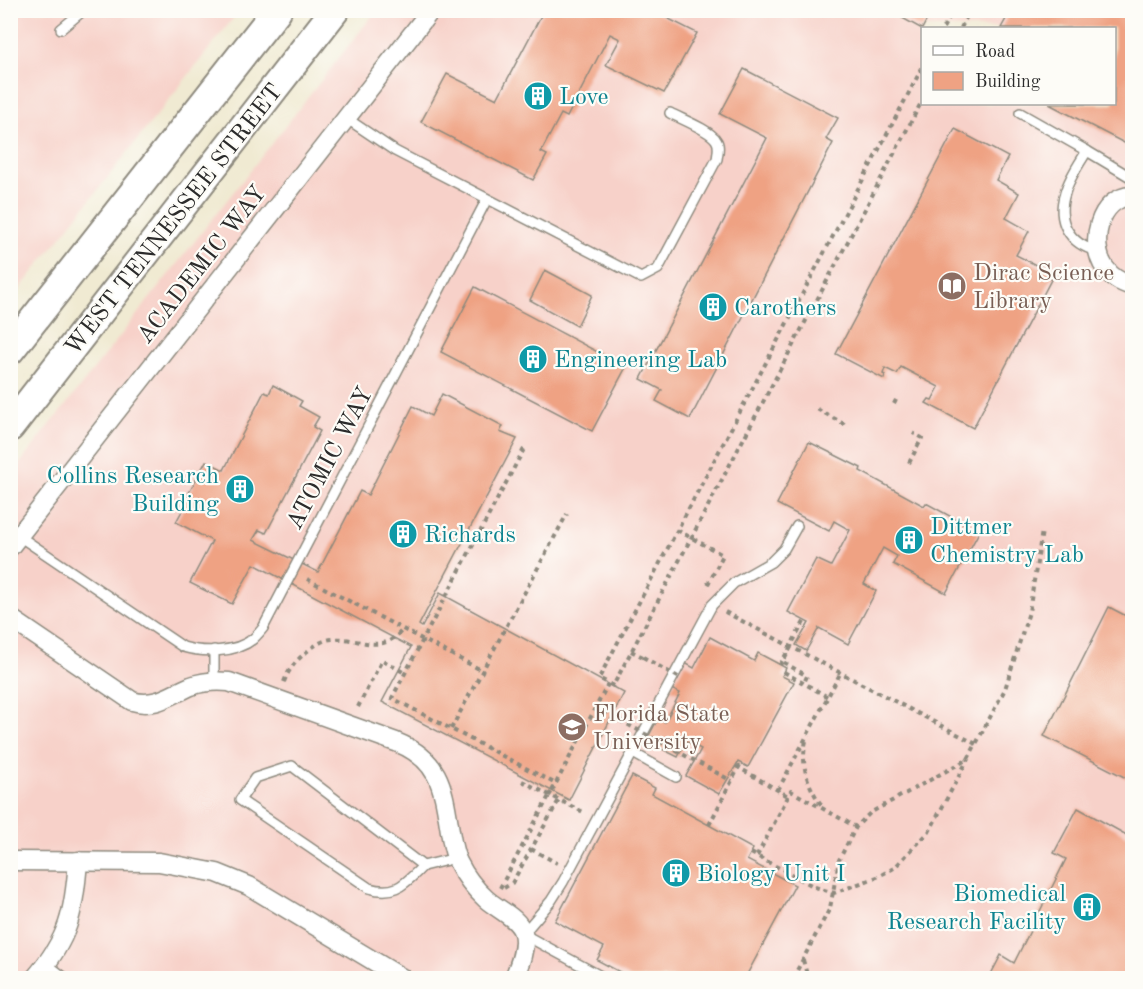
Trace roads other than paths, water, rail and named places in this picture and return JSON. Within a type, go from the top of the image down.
[{"type":"main road","name":"WEST TENNESSEE STREET","points":[[10,350],[278,10]]},
{"type":"main road","name":"WEST TENNESSEE STREET","points":[[10,427],[335,10]]},
{"type":"street","name":"ACADEMIC WAY","points":[[15,542],[431,10]]},
{"type":"street","points":[[1132,196],[1118,199],[1106,211],[1098,230],[1097,251],[1111,275],[1132,286]]},
{"type":"street","points":[[10,618],[125,698],[139,703],[161,701],[191,686],[214,681],[229,682],[396,742],[421,755],[434,768],[439,779],[456,858],[478,892],[516,923],[523,934],[521,957],[514,978]]},
{"type":"street","points":[[10,861],[159,862],[218,873],[249,886],[402,978]]},
{"type":"street","points":[[41,971],[62,941],[68,926],[75,894],[78,861]]},
{"type":"lane","points":[[62,30],[81,10]]},
{"type":"lane","points":[[346,118],[395,152],[641,278],[658,269],[717,159],[719,149],[717,141],[710,134],[670,113]]},
{"type":"lane","points":[[1020,113],[1132,177]]},
{"type":"lane","points":[[1087,151],[1065,192],[1063,216],[1066,229],[1074,240],[1084,247],[1097,251]]},
{"type":"lane","name":"ATOMIC WAY","points":[[15,542],[174,642],[194,650],[214,650],[239,646],[252,640],[263,628],[487,199]]},
{"type":"lane","points":[[604,978],[523,934],[558,891],[712,605],[734,583],[771,562],[784,549],[797,526]]},
{"type":"lane","points":[[214,650],[214,681]]},
{"type":"lane","points":[[633,753],[676,777]]},
{"type":"lane","points":[[423,866],[292,766],[255,778],[240,800],[369,888],[386,892],[394,890],[423,866],[456,858]]},
{"type":"lane","points":[[41,971],[65,978]]},
{"type":"place","name":"Love","points":[[538,96]]},
{"type":"place","name":"Dirac Science Library","points":[[952,286]]},
{"type":"place","name":"Carothers","points":[[713,307]]},
{"type":"place","name":"Engineering Lab","points":[[533,359]]},
{"type":"place","name":"Collins Research Building","points":[[240,489]]},
{"type":"place","name":"Richards","points":[[403,534]]},
{"type":"place","name":"Dittmer Chemistry Lab","points":[[909,540]]},
{"type":"place","name":"Florida State University","points":[[572,727]]},
{"type":"place","name":"Biology Unit I","points":[[676,873]]},
{"type":"place","name":"Biomedical Research Facility","points":[[1087,907]]}]
